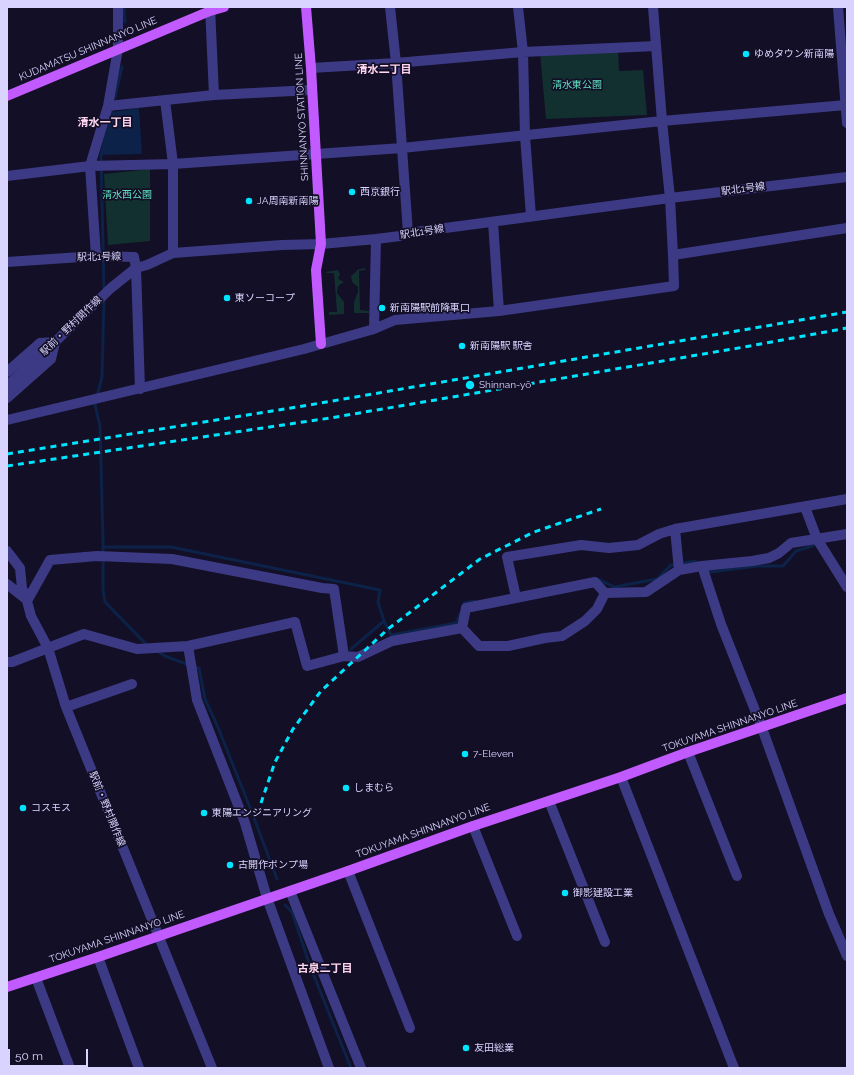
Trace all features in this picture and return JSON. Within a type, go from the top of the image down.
[{"type":"main road","name":"KUDAMATSU SHINNANYO LINE","points":[[7,96],[210,9],[224,7]]},
{"type":"main road","name":"SHINNANYO STATION LINE","points":[[306,7],[321,244],[316,270],[321,344]]},
{"type":"main road","name":"TOKUYAMA SHINNANYO LINE","points":[[7,987],[290,891],[473,826],[621,777],[688,752],[847,698]]},
{"type":"street","points":[[96,256],[90,166],[108,106],[118,49],[118,7]]},
{"type":"street","points":[[390,7],[396,63],[408,233]]},
{"type":"street","points":[[518,7],[523,52],[525,136],[531,216]]},
{"type":"street","points":[[7,420],[304,350],[374,329],[395,320],[499,311],[674,286],[670,198],[662,122],[653,7]]},
{"type":"street","points":[[838,7],[844,62],[847,123]]},
{"type":"street","points":[[210,9],[214,95]]},
{"type":"street","points":[[311,68],[396,63],[523,52],[656,46]]},
{"type":"street","points":[[108,106],[214,95],[312,90]]},
{"type":"street","points":[[165,100],[173,164],[173,253]]},
{"type":"street","points":[[7,176],[90,166],[173,164],[402,148],[846,105]]},
{"type":"street","name":"駅北1号線","points":[[7,262],[96,256],[134,257],[136,268],[148,265],[173,253],[282,245],[321,244],[376,239],[400,236],[408,233],[531,216],[847,177]]},
{"type":"street","points":[[493,222],[499,311]]},
{"type":"street","points":[[673,255],[847,228]]},
{"type":"street","points":[[374,329],[376,239]]},
{"type":"street","points":[[136,268],[140,389]]},
{"type":"street","name":"駅前・野村開作線","points":[[7,386],[111,288],[136,268]]},
{"type":"street","points":[[7,372],[40,344],[55,342],[51,359],[7,398]]},
{"type":"street","points":[[516,597],[507,558],[581,545],[609,548],[638,545],[659,534],[676,529],[847,499]]},
{"type":"street","points":[[805,507],[817,539],[847,587]]},
{"type":"street","points":[[676,529],[679,570]]},
{"type":"street","points":[[462,628],[466,608],[595,582],[605,593],[646,592],[679,570],[769,558],[779,554],[791,543],[847,534]]},
{"type":"street","name":"駅前・野村開作線","points":[[7,551],[20,568],[22,588],[31,616],[48,648],[66,707],[212,1068]]},
{"type":"street","points":[[7,584],[27,601],[50,560],[97,556],[172,559],[322,588],[334,589],[344,656]]},
{"type":"street","points":[[702,566],[721,624],[762,728],[830,914],[847,956]]},
{"type":"street","points":[[462,628],[479,646],[508,646],[562,636],[585,621],[598,609],[605,593]]},
{"type":"street","points":[[7,662],[12,662],[84,634],[137,649],[188,646],[295,622],[307,666],[344,656],[358,657],[392,641],[462,628]]},
{"type":"street","points":[[188,646],[197,700],[244,823],[267,898],[329,1068]]},
{"type":"street","points":[[66,707],[132,684]]},
{"type":"street","points":[[688,752],[737,876]]},
{"type":"street","points":[[621,777],[734,1068]]},
{"type":"street","points":[[549,801],[605,942]]},
{"type":"street","points":[[473,826],[517,936]]},
{"type":"street","points":[[348,871],[410,1028]]},
{"type":"street","points":[[290,891],[361,1068]]},
{"type":"street","points":[[98,957],[139,1068]]},
{"type":"street","points":[[36,978],[70,1068]]},
{"type":"green space","name":"清水東公園","points":[[618,49],[619,71],[643,70],[647,115],[546,119],[540,53]]},
{"type":"green space","name":"清水西公園","points":[[150,169],[150,241],[108,245],[104,174]]},
{"type":"green space","points":[[365,268],[365,270],[359,271],[360,310],[369,311],[369,313],[354,313],[354,302],[358,292],[358,287],[352,282],[351,276],[357,270]]},
{"type":"green space","points":[[338,270],[340,275],[338,278],[344,282],[338,286],[337,293],[344,302],[344,314],[329,315],[329,312],[337,312],[334,273],[326,272]]},
{"type":"water","points":[[139,108],[142,154],[101,155],[112,112]]},
{"type":"waterway","points":[[124,7],[125,22]]},
{"type":"waterway","points":[[115,98],[122,67]]},
{"type":"waterway","points":[[104,290],[101,155],[112,110]]},
{"type":"waterway","points":[[97,396],[102,377],[104,298]]},
{"type":"waterway","points":[[96,401],[95,405],[100,426],[103,589],[105,602],[147,645]]},
{"type":"waterway","points":[[707,569],[711,572],[757,566],[783,566],[796,551],[812,546],[817,542]]},
{"type":"waterway","points":[[103,547],[171,547],[380,590],[378,602],[384,621],[391,635],[456,623],[461,612]]},
{"type":"waterway","points":[[598,579],[614,587],[657,579],[671,565],[695,561],[699,564]]},
{"type":"waterway","points":[[463,607],[464,603],[475,601]]},
{"type":"waterway","points":[[351,649],[384,621]]},
{"type":"waterway","points":[[157,651],[165,656],[189,665]]},
{"type":"waterway","points":[[194,667],[199,668],[205,699],[217,725],[277,879]]},
{"type":"waterway","points":[[285,905],[292,912],[310,966],[351,1068]]},
{"type":"railway","points":[[7,454],[309,405],[847,312]]},
{"type":"railway","points":[[7,466],[330,418],[847,328]]},
{"type":"railway","points":[[261,803],[275,762],[293,729],[321,691],[388,629],[480,559],[534,532],[601,509]]},
{"type":"place","name":"ゆめタウン新南陽","points":[[746,54]]},
{"type":"place","name":"西京銀行","points":[[352,192]]},
{"type":"place","name":"JA周南新南陽","points":[[249,201]]},
{"type":"place","name":"東ソーコープ","points":[[227,298]]},
{"type":"place","name":"新南陽駅前降車口","points":[[382,308]]},
{"type":"place","name":"新南陽駅 駅舎","points":[[462,346]]},
{"type":"place","name":"Shinnan-yō","points":[[470,385]]},
{"type":"place","name":"7-Eleven","points":[[465,754]]},
{"type":"place","name":"しまむら","points":[[346,788]]},
{"type":"place","name":"コスモス","points":[[23,808]]},
{"type":"place","name":"東陽エンジニアリング","points":[[204,813]]},
{"type":"place","name":"古開作ポンプ場","points":[[230,865]]},
{"type":"place","name":"御影建設工業","points":[[565,893]]},
{"type":"place","name":"友田総業","points":[[466,1048]]},
{"type":"district","name":"清水二丁目","points":[[384,70]]},
{"type":"district","name":"清水一丁目","points":[[105,123]]},
{"type":"district","name":"古泉二丁目","points":[[325,969]]}]
